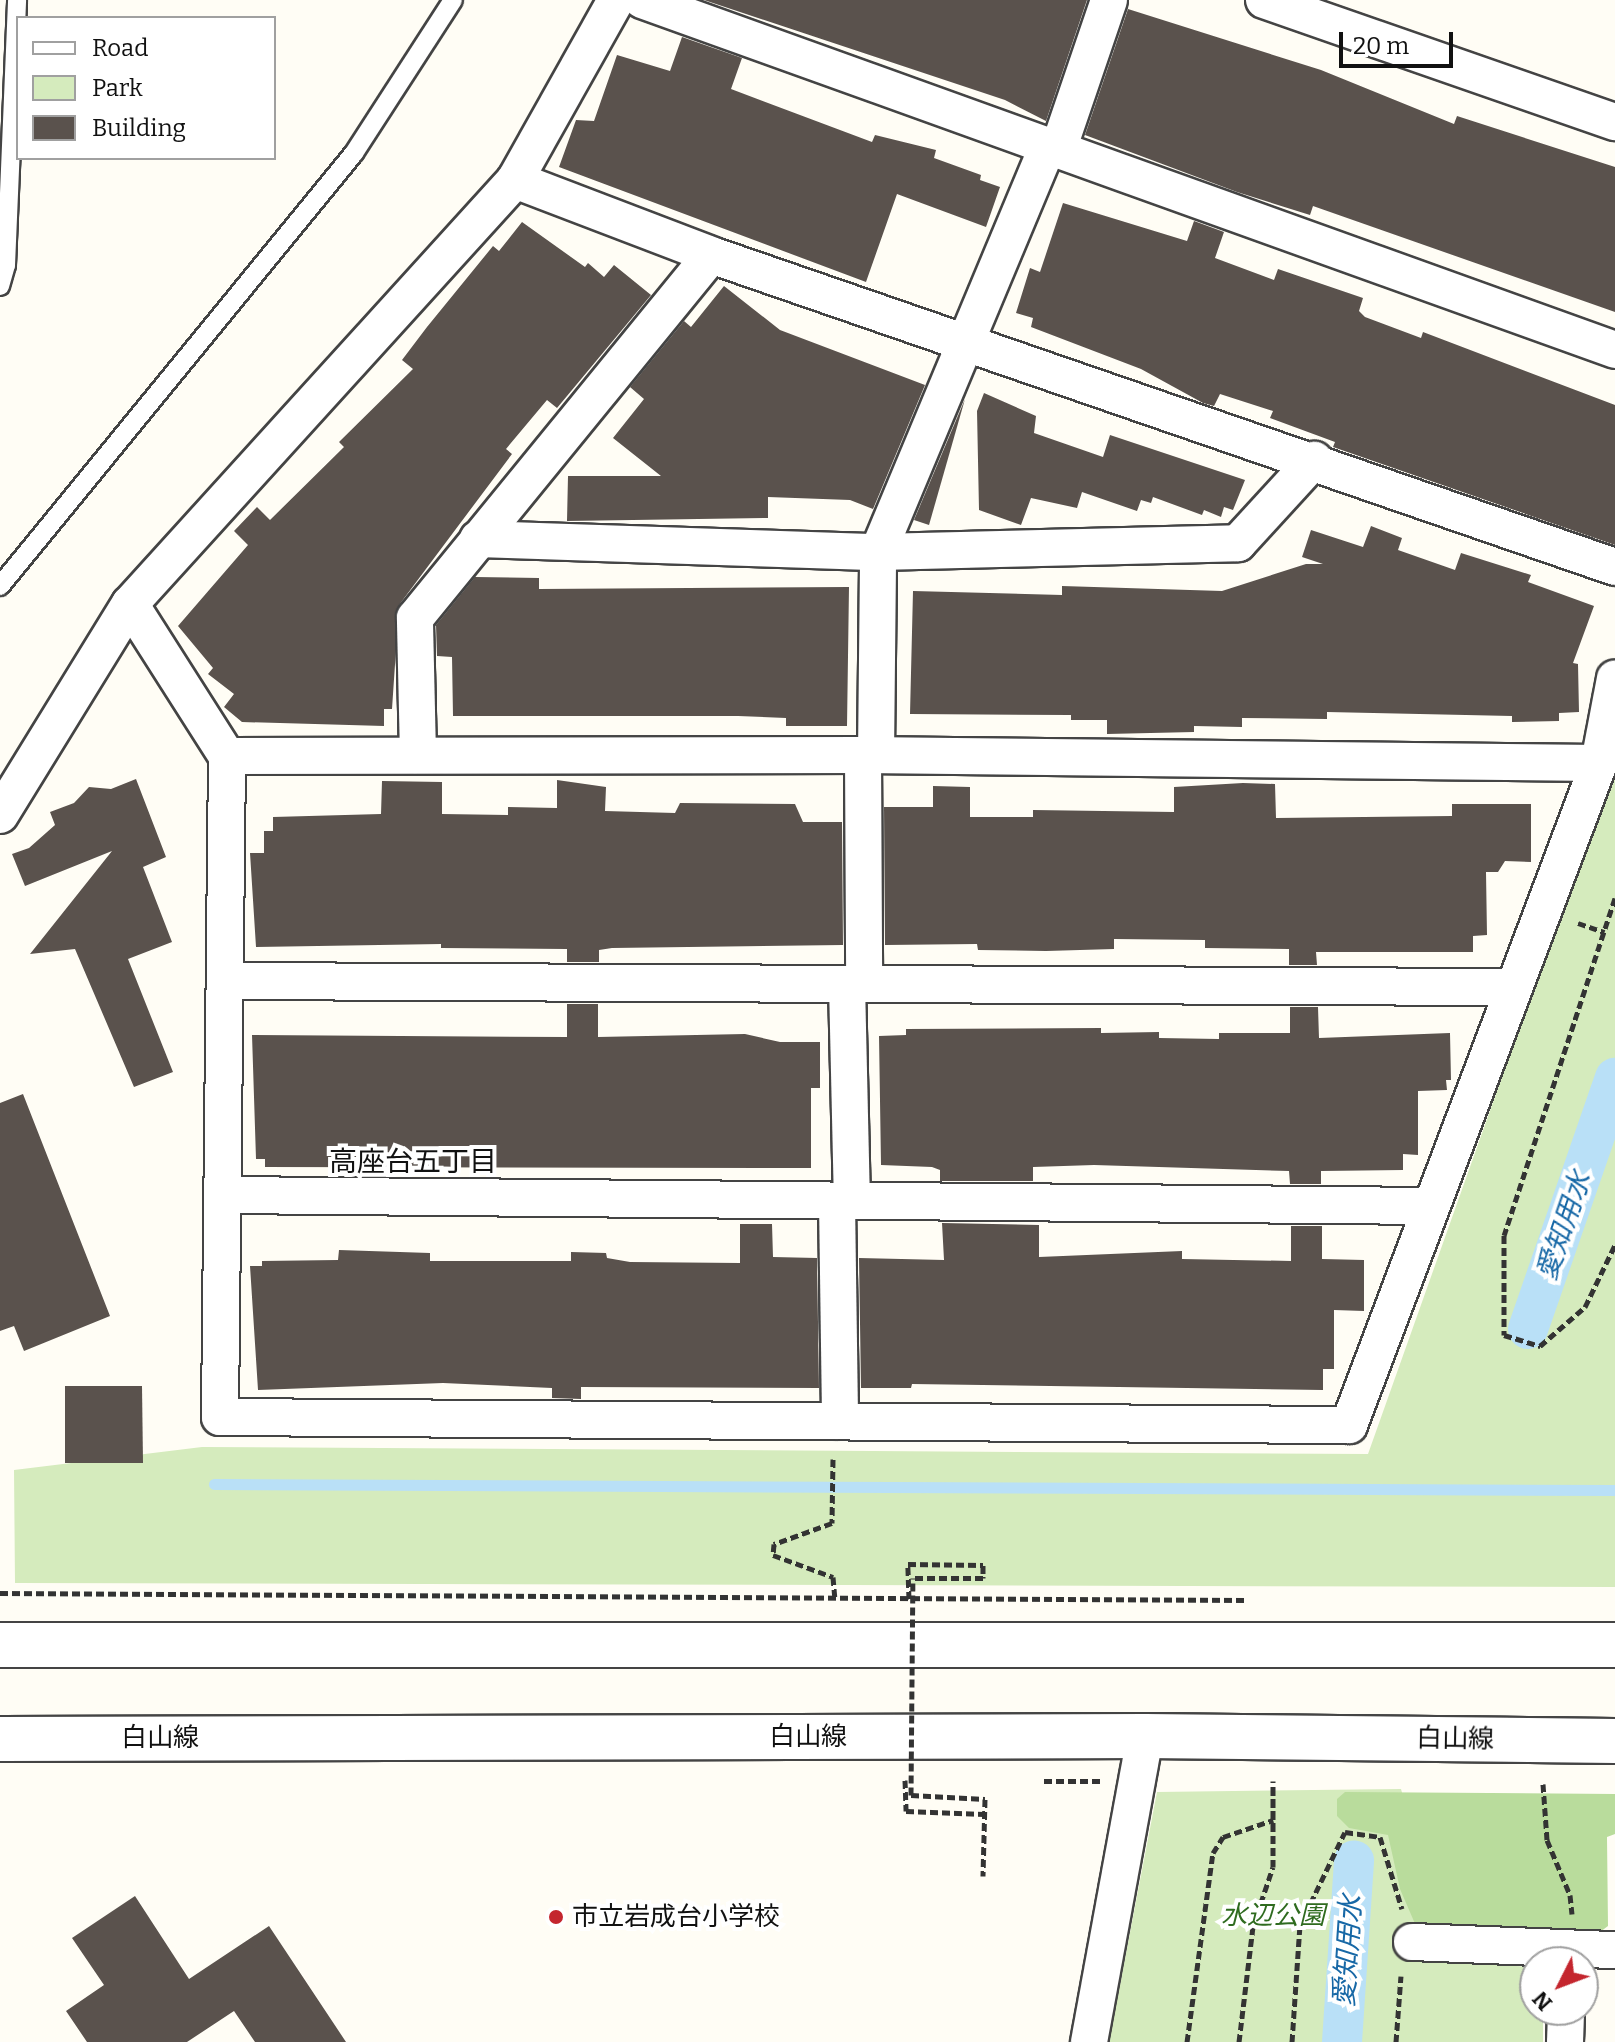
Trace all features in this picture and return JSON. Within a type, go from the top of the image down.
[{"type":"street","points":[[0,815],[130,604],[515,180],[616,0]]},
{"type":"street","points":[[642,0],[1615,350]]},
{"type":"street","points":[[840,1421],[845,1201],[878,552],[1053,148],[1109,0]]},
{"type":"street","points":[[1264,0],[1615,122]]},
{"type":"street","points":[[515,180],[711,255],[1314,460],[1615,567]]},
{"type":"street","points":[[418,755],[415,618],[711,255]]},
{"type":"street","points":[[478,539],[878,552],[1238,543],[1314,460]]},
{"type":"street","points":[[130,604],[227,756],[220,1417],[1349,1425],[1599,763],[1615,678]]},
{"type":"street","points":[[227,756],[869,755],[1599,763]]},
{"type":"street","points":[[227,981],[1514,987]]},
{"type":"street","points":[[223,1195],[1431,1206]]},
{"type":"street","points":[[0,1645],[1615,1645]]},
{"type":"street","points":[[1089,2042],[1145,1736]]},
{"type":"street","name":"白山線","points":[[0,1739],[1145,1736],[1615,1741]]},
{"type":"street","points":[[1412,1942],[1519,1951]]},
{"type":"lane","points":[[0,586],[354,153],[453,0]]},
{"type":"lane","points":[[0,286],[6,265],[16,24]]},
{"type":"path","points":[[1615,898],[1504,1235],[1504,1335],[1540,1346],[1585,1307],[1615,1245]]},
{"type":"path","points":[[833,1462],[832,1523],[774,1544],[773,1555],[833,1577],[835,1600]]},
{"type":"path","points":[[909,1599],[908,1564],[983,1565],[983,1578],[913,1578],[911,1795],[985,1799],[983,1876]]},
{"type":"path","points":[[0,1593],[1254,1600]]},
{"type":"path","points":[[905,1780],[906,1811],[984,1814]]},
{"type":"path","points":[[1239,2042],[1253,1926],[1273,1867],[1273,1781]]},
{"type":"path","points":[[1543,1784],[1547,1840],[1570,1895],[1569,1946]]},
{"type":"path","points":[[1187,2042],[1213,1853],[1223,1837],[1273,1820]]},
{"type":"path","points":[[1292,2042],[1300,1925],[1345,1832],[1380,1837],[1412,1942],[1401,1973],[1396,2042]]},
{"type":"green space","points":[[1615,759],[1615,1587],[15,1583],[14,1470],[202,1447],[1368,1454]]},
{"type":"green space","name":"水辺公園","points":[[1401,1789],[1432,1898],[1434,1962],[1519,1966],[1519,2026],[1543,2026],[1543,2042],[1109,2042],[1157,1792]]},
{"type":"green space","points":[[1345,1792],[1615,1794],[1615,1834],[1607,1837],[1608,1926],[1600,1932],[1416,1926],[1400,1889],[1388,1835],[1349,1828],[1337,1816],[1337,1799]]},
{"type":"building","points":[[704,0],[1087,0],[1046,121],[1005,100]]},
{"type":"building","points":[[1128,9],[1321,70],[1454,124],[1457,116],[1615,167],[1615,312],[1313,206],[1310,215],[1237,192],[1085,135]]},
{"type":"building","points":[[682,37],[742,58],[731,89],[872,142],[875,135],[936,150],[934,158],[981,175],[980,180],[1000,187],[986,227],[897,194],[866,282],[559,167],[576,120],[594,121],[617,55],[670,71]]},
{"type":"building","points":[[1063,203],[1187,241],[1194,221],[1224,232],[1215,258],[1274,280],[1278,269],[1363,298],[1359,311],[1365,317],[1421,338],[1423,332],[1615,405],[1615,545],[1333,447],[1335,442],[1270,418],[1273,411],[1220,394],[1214,406],[1203,403],[1141,369],[1031,327],[1033,318],[1016,313],[1030,268],[1040,272]]},
{"type":"building","points":[[522,222],[585,267],[588,263],[604,277],[614,265],[651,295],[557,408],[547,400],[506,449],[512,454],[399,605],[392,709],[384,709],[384,726],[242,722],[224,707],[234,694],[208,674],[213,668],[178,626],[248,545],[234,531],[257,507],[270,520],[344,447],[339,442],[413,369],[402,360],[427,327],[493,246],[499,251]]},
{"type":"building","points":[[724,286],[780,330],[925,385],[873,509],[850,500],[768,497],[768,518],[567,521],[568,476],[661,476],[613,438],[644,399],[630,387],[684,321],[691,327]]},
{"type":"building","points":[[984,393],[1036,416],[1034,433],[1103,457],[1110,435],[1245,480],[1233,510],[1224,507],[1221,517],[1204,510],[1202,515],[1153,497],[1151,503],[1141,500],[1137,511],[1082,492],[1077,508],[1031,498],[1021,525],[979,510],[977,411]]},
{"type":"building","points":[[965,399],[929,525],[914,520]]},
{"type":"building","points":[[1371,526],[1402,538],[1398,550],[1455,570],[1461,553],[1531,575],[1528,582],[1594,606],[1573,663],[1578,664],[1579,712],[1559,713],[1559,721],[1512,722],[1512,716],[1327,712],[1327,719],[1242,718],[1242,727],[1194,726],[1194,732],[1107,734],[1107,720],[1071,720],[1071,715],[910,714],[913,591],[1062,595],[1062,586],[1222,591],[1306,564],[1323,564],[1302,557],[1311,530],[1363,547]]},
{"type":"building","points":[[475,577],[539,578],[539,589],[849,587],[847,726],[786,726],[786,718],[738,716],[453,716],[452,657],[437,656],[436,625]]},
{"type":"building","points":[[136,779],[166,857],[143,867],[172,942],[128,959],[173,1072],[134,1087],[75,949],[30,954],[112,851],[25,886],[12,854],[29,848],[55,825],[50,812],[74,803],[89,787],[111,789]]},
{"type":"building","points":[[557,780],[606,787],[605,811],[675,813],[680,803],[795,804],[803,822],[842,822],[843,945],[612,948],[599,950],[599,962],[567,962],[567,949],[441,948],[441,944],[256,947],[250,853],[264,853],[264,831],[273,831],[273,817],[381,814],[382,781],[442,782],[442,814],[508,815],[508,807],[557,808]]},
{"type":"building","points":[[1275,784],[1276,818],[1452,816],[1452,804],[1531,804],[1531,862],[1505,861],[1498,872],[1486,872],[1487,935],[1473,936],[1473,952],[1316,952],[1317,965],[1289,965],[1289,949],[1205,948],[1205,940],[1114,939],[1114,949],[1046,951],[978,950],[977,944],[885,945],[884,807],[933,807],[933,786],[970,787],[970,817],[1033,817],[1033,810],[1174,812],[1174,787]]},
{"type":"building","points":[[567,1004],[598,1004],[598,1037],[745,1034],[780,1042],[820,1042],[820,1088],[811,1088],[811,1168],[265,1167],[265,1159],[256,1159],[252,1035],[567,1037]]},
{"type":"building","points":[[1290,1007],[1318,1007],[1319,1038],[1450,1033],[1451,1080],[1446,1080],[1447,1090],[1418,1091],[1418,1155],[1403,1154],[1403,1170],[1321,1171],[1321,1184],[1290,1184],[1289,1171],[1094,1165],[1033,1167],[1033,1181],[940,1181],[940,1170],[932,1167],[881,1165],[879,1036],[906,1035],[906,1029],[1101,1028],[1101,1033],[1159,1032],[1159,1038],[1219,1039],[1219,1033],[1290,1033]]},
{"type":"building","points":[[23,1094],[110,1316],[24,1351],[14,1326],[0,1331],[0,1103]]},
{"type":"building","points":[[942,1223],[1039,1225],[1039,1257],[1182,1251],[1182,1259],[1291,1261],[1291,1226],[1322,1226],[1322,1259],[1364,1260],[1364,1311],[1334,1310],[1334,1369],[1323,1369],[1323,1390],[912,1384],[911,1388],[861,1388],[859,1258],[944,1260]]},
{"type":"building","points":[[740,1224],[772,1224],[773,1257],[817,1258],[819,1388],[581,1387],[581,1399],[552,1398],[552,1388],[443,1383],[258,1390],[250,1266],[262,1266],[262,1261],[338,1260],[339,1250],[430,1253],[430,1261],[571,1261],[571,1252],[606,1253],[607,1258],[630,1262],[740,1263]]},
{"type":"building","points":[[65,1386],[142,1386],[143,1463],[65,1463]]},
{"type":"building","points":[[135,1896],[189,1979],[269,1926],[346,2042],[255,2042],[234,2011],[187,2042],[87,2042],[66,2011],[104,1985],[72,1938]]},
{"type":"waterway","name":"愛知用水","points":[[1528,1329],[1615,1078]]},
{"type":"waterway","points":[[214,1484],[1615,1490]]},
{"type":"waterway","name":"愛知用水","points":[[1342,2042],[1354,1860]]},
{"type":"place","name":"市立岩成台小学校","points":[[556,1917]]},
{"type":"district","name":"高座台五丁目","points":[[413,1162]]}]
